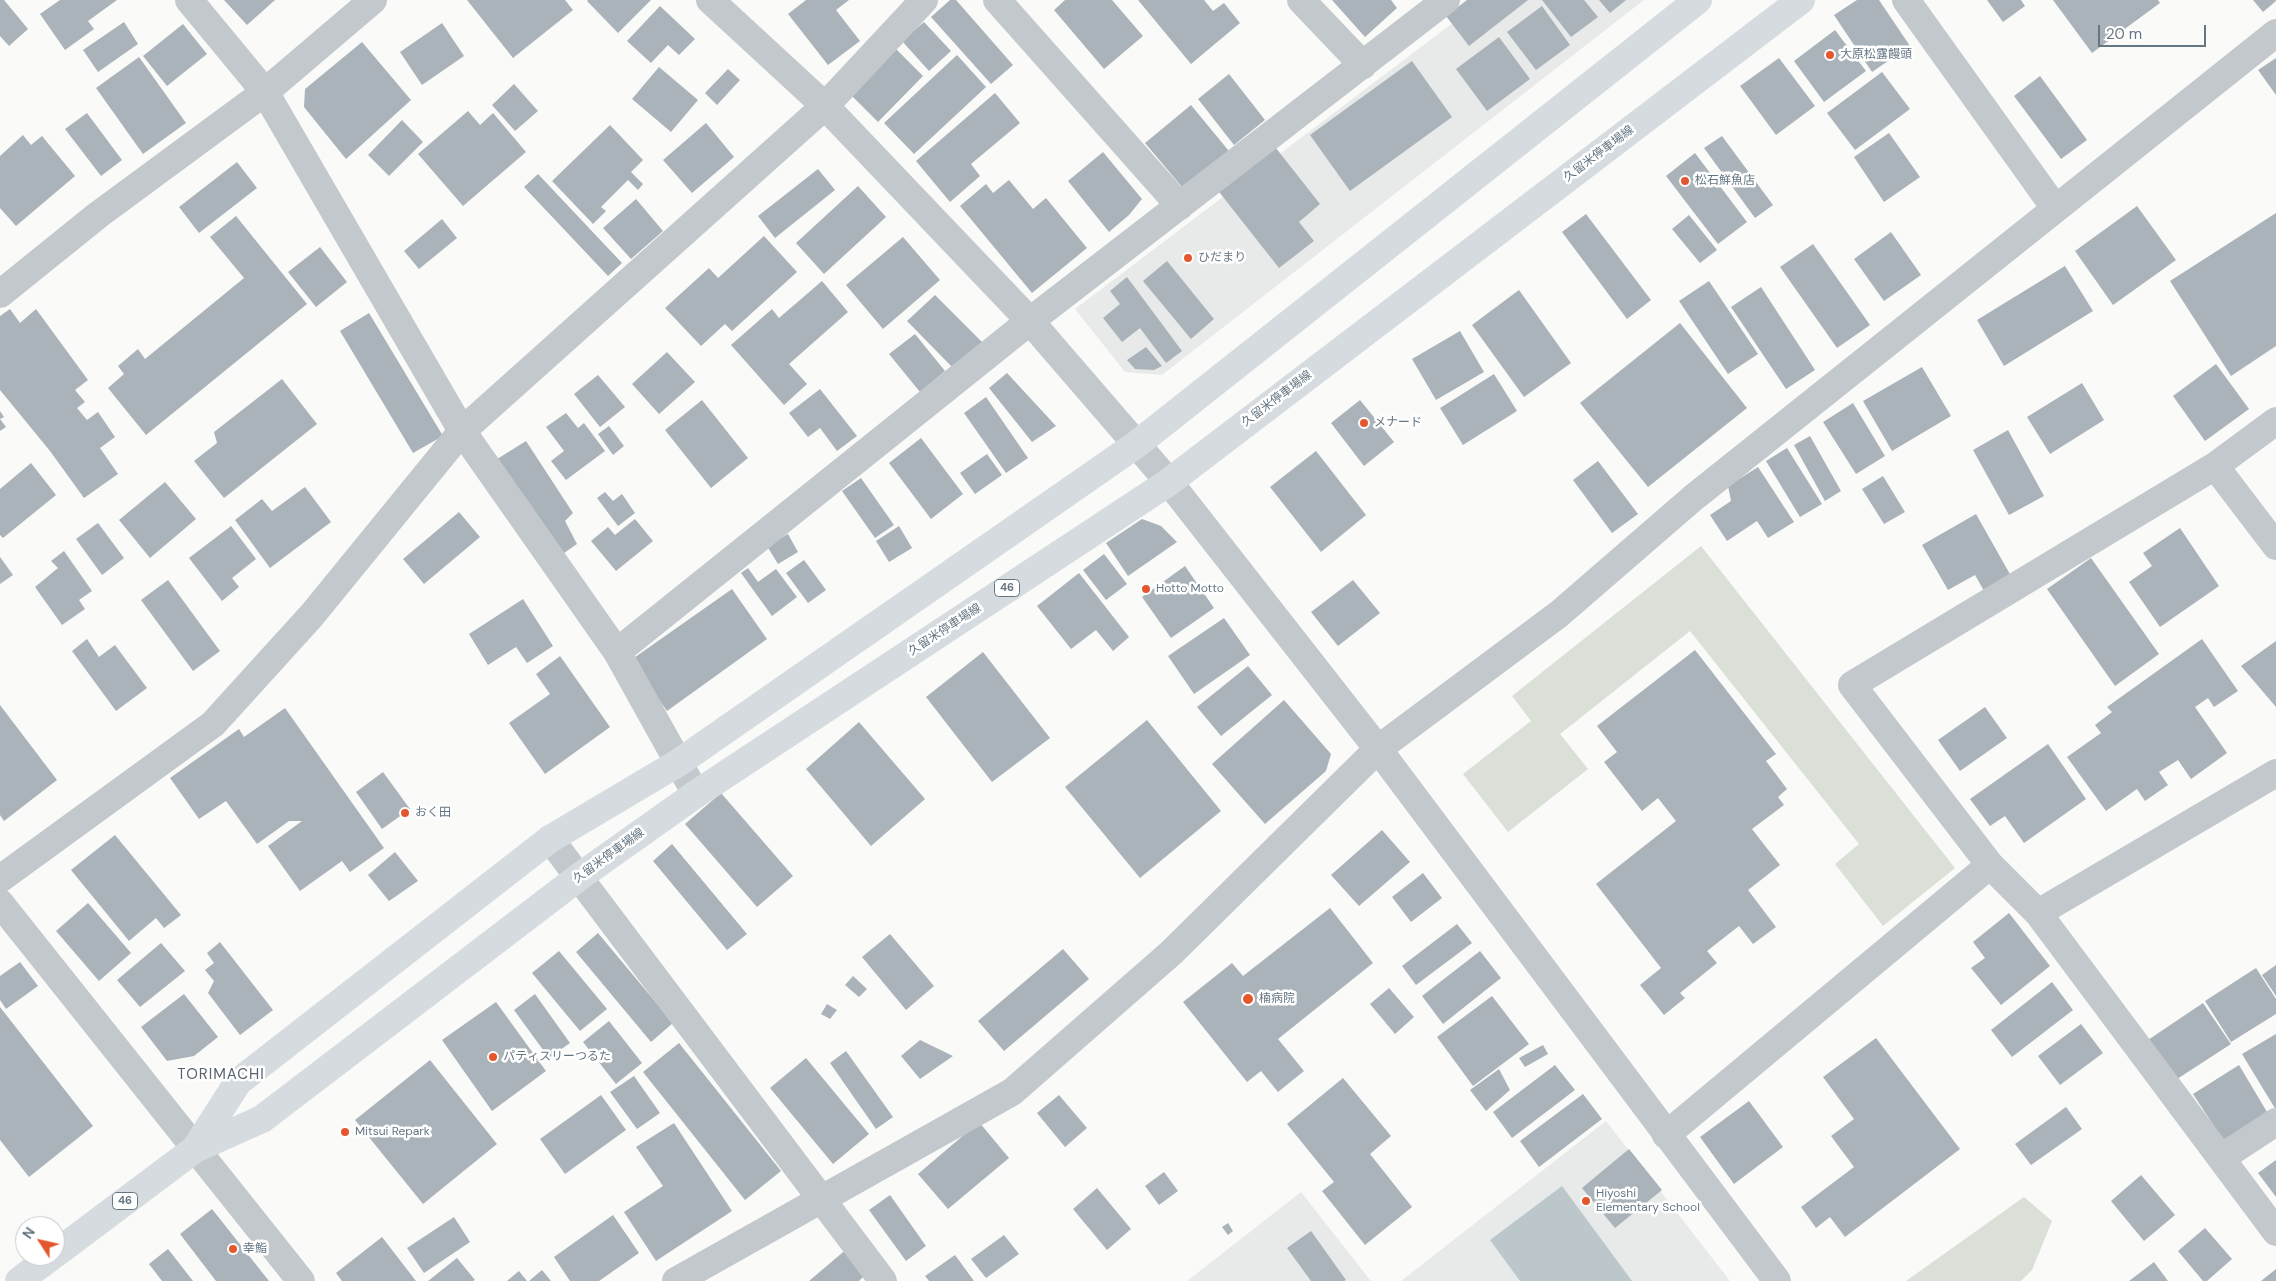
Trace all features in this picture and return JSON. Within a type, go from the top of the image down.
[{"type":"main road","name":"久留米停車場線","points":[[195,1148],[238,1082],[550,839],[678,763],[1137,444],[1698,0]]},
{"type":"main road","name":"久留米停車場線","points":[[65,1246],[195,1148],[262,1119],[580,876],[696,794],[1169,482],[1801,0]]},
{"type":"main road","points":[[18,1281],[38,1266]]},
{"type":"street","points":[[189,0],[265,92],[462,431],[617,652],[696,794]]},
{"type":"street","points":[[0,294],[98,216],[265,92],[373,0]]},
{"type":"street","points":[[710,0],[825,106],[1030,321],[1169,482],[1378,749],[1666,1136],[1777,1281]]},
{"type":"street","points":[[0,879],[213,724],[312,615],[462,431],[825,106],[924,0]]},
{"type":"street","points":[[997,0],[1180,206]]},
{"type":"street","points":[[1301,0],[1363,65]]},
{"type":"street","points":[[617,652],[1030,321],[1446,0]]},
{"type":"street","points":[[1906,0],[2055,208]]},
{"type":"street","points":[[676,1281],[824,1200],[1012,1092],[1171,953],[1378,749],[1559,614],[1693,498],[2276,33]]},
{"type":"street","points":[[2276,421],[2215,466],[1852,685],[1990,864],[2038,913],[2276,1232]]},
{"type":"street","points":[[2215,466],[2276,546]]},
{"type":"street","points":[[2038,913],[2276,772]]},
{"type":"street","points":[[550,839],[580,876],[883,1281]]},
{"type":"street","points":[[1666,1136],[1990,864]]},
{"type":"street","points":[[0,903],[301,1281]]},
{"type":"street","points":[[2221,1158],[2276,1122]]},
{"type":"shaded area","points":[[1483,0],[1644,0],[1162,375],[1125,372],[1075,309]]},
{"type":"shaded area","points":[[1701,546],[1955,868],[1883,926],[1835,864],[1859,844],[1690,631],[1560,734],[1588,769],[1508,832],[1463,774],[1531,721],[1512,696]]},
{"type":"shaded area","name":"Hiyoshi Elementary School","points":[[1606,1121],[1730,1281],[1401,1281]]},
{"type":"shaded area","points":[[1562,1186],[1632,1281],[1520,1281],[1490,1240]]},
{"type":"shaded area","points":[[1301,1192],[1371,1281],[1187,1281]]},
{"type":"shaded area","points":[[2024,1197],[2052,1221],[2032,1270],[2021,1281],[1906,1281]]},
{"type":"building","points":[[0,0],[4,0],[28,29],[9,46],[0,36]]},
{"type":"building","points":[[60,0],[117,0],[88,21],[94,29],[65,50],[40,14]]},
{"type":"building","points":[[224,0],[275,0],[247,25]]},
{"type":"building","points":[[467,0],[565,0],[573,10],[513,58]]},
{"type":"building","points":[[588,0],[651,0],[618,33]]},
{"type":"building","points":[[806,0],[849,0],[836,10],[860,41],[828,65],[788,14]]},
{"type":"building","points":[[950,0],[956,0],[1013,65],[991,84],[931,17]]},
{"type":"building","points":[[1065,0],[1112,0],[1143,36],[1104,69],[1054,10]]},
{"type":"building","points":[[1138,0],[1204,0],[1213,11],[1224,3],[1240,23],[1191,64]]},
{"type":"building","points":[[1332,0],[1391,0],[1397,8],[1365,37]]},
{"type":"building","points":[[1467,0],[1528,0],[1469,46],[1446,16]]},
{"type":"building","points":[[1542,0],[1584,0],[1598,17],[1571,37]]},
{"type":"building","points":[[1599,0],[1626,0],[1610,13]]},
{"type":"building","points":[[1857,0],[1879,0],[1910,46],[1872,72],[1834,15]]},
{"type":"building","points":[[1987,0],[2021,0],[2025,6],[2003,22]]},
{"type":"building","points":[[2053,0],[2158,0],[2160,3],[2092,53]]},
{"type":"building","points":[[2253,0],[2276,0],[2276,1],[2263,12]]},
{"type":"building","points":[[660,6],[695,39],[679,55],[668,45],[651,63],[627,41]]},
{"type":"building","points":[[1542,6],[1570,45],[1536,70],[1507,32]]},
{"type":"building","points":[[124,22],[138,44],[98,72],[83,50]]},
{"type":"building","points":[[924,22],[951,51],[929,71],[902,41]]},
{"type":"building","points":[[442,23],[464,56],[422,85],[400,52]]},
{"type":"building","points":[[183,24],[207,54],[167,86],[143,56]]},
{"type":"building","points":[[1835,30],[1866,71],[1824,102],[1794,61]]},
{"type":"building","points":[[1499,37],[1530,79],[1487,111],[1456,69]]},
{"type":"building","points":[[362,42],[411,100],[346,159],[304,107],[305,89]]},
{"type":"building","points":[[892,45],[923,76],[878,122],[846,90]]},
{"type":"building","points":[[957,55],[986,87],[914,154],[884,123]]},
{"type":"building","points":[[139,57],[186,123],[143,154],[96,88]]},
{"type":"building","points":[[1779,58],[1815,106],[1776,135],[1740,86]]},
{"type":"building","points":[[2276,58],[2276,95],[2258,70]]},
{"type":"building","points":[[1412,61],[1452,117],[1350,191],[1310,135]]},
{"type":"building","points":[[659,67],[698,100],[671,132],[632,99]]},
{"type":"building","points":[[728,69],[740,80],[717,105],[705,93]]},
{"type":"building","points":[[1882,72],[1910,109],[1855,150],[1827,113]]},
{"type":"building","points":[[1229,74],[1265,120],[1234,145],[1198,99]]},
{"type":"building","points":[[2040,76],[2087,140],[2061,159],[2014,96]]},
{"type":"building","points":[[514,84],[538,111],[515,131],[492,105]]},
{"type":"building","points":[[995,93],[1020,123],[971,164],[980,176],[950,202],[916,161]]},
{"type":"building","points":[[1191,105],[1233,156],[1188,194],[1145,143]]},
{"type":"building","points":[[468,111],[480,125],[493,113],[526,152],[463,206],[418,154]]},
{"type":"building","points":[[87,113],[122,160],[101,176],[65,129]]},
{"type":"building","points":[[402,120],[423,142],[389,176],[368,155]]},
{"type":"building","points":[[706,123],[734,157],[692,193],[663,160]]},
{"type":"building","points":[[610,125],[643,160],[631,172],[643,184],[638,190],[628,180],[601,207],[606,211],[593,224],[552,181]]},
{"type":"building","points":[[1889,133],[1920,177],[1884,202],[1854,157]]},
{"type":"building","points":[[23,135],[31,145],[42,136],[75,176],[16,226],[0,208],[0,156]]},
{"type":"building","points":[[1722,136],[1773,205],[1755,218],[1704,148]]},
{"type":"building","points":[[1272,143],[1320,204],[1299,222],[1314,241],[1279,268],[1216,188]]},
{"type":"building","points":[[1103,152],[1142,199],[1129,215],[1109,232],[1068,181]]},
{"type":"building","points":[[1695,153],[1747,222],[1718,244],[1666,176]]},
{"type":"building","points":[[237,162],[257,188],[199,233],[179,207]]},
{"type":"building","points":[[818,169],[835,190],[775,238],[758,216]]},
{"type":"building","points":[[538,174],[622,263],[608,276],[524,187]]},
{"type":"building","points":[[1009,180],[1033,209],[1046,198],[1087,248],[1032,293],[960,206],[986,184],[993,193]]},
{"type":"building","points":[[858,186],[886,217],[824,274],[796,243]]},
{"type":"building","points":[[636,199],[663,231],[631,259],[603,228]]},
{"type":"building","points":[[2137,206],[2176,260],[2113,305],[2075,251]]},
{"type":"building","points":[[2276,213],[2276,346],[2231,376],[2170,281]]},
{"type":"building","points":[[1586,214],[1651,300],[1627,319],[1562,232]]},
{"type":"building","points":[[1689,215],[1717,250],[1700,263],[1672,229]]},
{"type":"building","points":[[236,216],[307,304],[146,435],[108,388],[124,374],[118,366],[138,349],[145,359],[244,278],[210,237]]},
{"type":"building","points":[[442,219],[457,238],[419,269],[404,251]]},
{"type":"building","points":[[1891,232],[1921,275],[1884,301],[1854,259]]},
{"type":"building","points":[[764,236],[797,272],[732,331],[725,324],[701,346],[665,308],[709,268],[718,278]]},
{"type":"building","points":[[903,237],[940,280],[883,329],[846,285]]},
{"type":"building","points":[[1813,244],[1870,325],[1837,348],[1780,267]]},
{"type":"building","points":[[320,247],[347,282],[316,307],[288,272]]},
{"type":"building","points":[[1167,261],[1214,319],[1191,339],[1143,281]]},
{"type":"building","points":[[2065,266],[2093,311],[2004,366],[1977,320]]},
{"type":"building","points":[[1127,277],[1182,351],[1166,363],[1140,328],[1122,342],[1103,318],[1120,304],[1110,291]]},
{"type":"building","points":[[822,281],[848,312],[789,364],[807,384],[784,405],[731,345],[772,309],[779,318]]},
{"type":"building","points":[[1709,281],[1758,354],[1728,374],[1679,301]]},
{"type":"building","points":[[1761,287],[1815,370],[1786,389],[1731,307]]},
{"type":"building","points":[[1519,290],[1571,363],[1524,397],[1472,325]]},
{"type":"building","points":[[935,295],[984,344],[955,370],[907,321]]},
{"type":"building","points":[[10,309],[20,323],[36,309],[88,380],[75,390],[85,402],[77,408],[87,420],[98,412],[115,437],[100,448],[118,474],[84,498],[50,451],[0,390],[0,316]]},
{"type":"building","points":[[369,313],[443,436],[413,453],[340,331]]},
{"type":"building","points":[[1680,323],[1747,408],[1648,487],[1580,403]]},
{"type":"building","points":[[1460,331],[1484,372],[1436,400],[1412,359]]},
{"type":"building","points":[[915,334],[945,371],[920,392],[889,354]]},
{"type":"building","points":[[1146,347],[1162,366],[1154,370],[1135,369],[1127,360]]},
{"type":"building","points":[[667,352],[695,382],[659,414],[632,384]]},
{"type":"building","points":[[2216,364],[2249,409],[2205,441],[2173,396]]},
{"type":"building","points":[[1922,367],[1951,416],[1892,451],[1863,401]]},
{"type":"building","points":[[1007,373],[1056,426],[1032,442],[989,388]]},
{"type":"building","points":[[1494,374],[1517,411],[1463,445],[1440,408]]},
{"type":"building","points":[[598,375],[625,407],[600,427],[574,394]]},
{"type":"building","points":[[282,379],[317,424],[224,498],[194,461],[217,443],[214,432]]},
{"type":"building","points":[[2082,383],[2104,420],[2050,454],[2027,417]]},
{"type":"building","points":[[820,389],[857,436],[837,451],[820,428],[808,437],[789,413]]},
{"type":"building","points":[[986,397],[1028,458],[1006,473],[964,413]]},
{"type":"building","points":[[702,400],[748,458],[711,488],[665,430]]},
{"type":"building","points":[[1360,400],[1394,442],[1364,466],[1331,423]]},
{"type":"building","points":[[1853,403],[1885,456],[1856,474],[1823,422]]},
{"type":"building","points":[[0,411],[4,417],[0,419]]},
{"type":"building","points":[[566,413],[578,428],[584,423],[605,451],[566,480],[551,461],[564,451],[546,427]]},
{"type":"building","points":[[0,419],[6,427],[0,431]]},
{"type":"building","points":[[609,426],[624,446],[613,455],[598,434]]},
{"type":"building","points":[[2008,430],[2044,496],[2009,515],[1973,450]]},
{"type":"building","points":[[1810,436],[1841,491],[1825,501],[1794,445]]},
{"type":"building","points":[[921,438],[963,494],[931,519],[889,463]]},
{"type":"building","points":[[526,441],[573,513],[565,521],[577,544],[554,560],[494,461]]},
{"type":"building","points":[[1787,448],[1822,504],[1800,517],[1766,461]]},
{"type":"building","points":[[1316,451],[1366,515],[1321,552],[1270,487]]},
{"type":"building","points":[[987,454],[1002,475],[975,494],[960,473]]},
{"type":"building","points":[[1598,461],[1638,514],[1612,533],[1573,480]]},
{"type":"building","points":[[31,463],[56,495],[3,538],[0,535],[0,489]]},
{"type":"building","points":[[1758,467],[1794,522],[1768,538],[1757,521],[1727,541],[1710,515],[1731,501],[1728,486]]},
{"type":"building","points":[[1883,476],[1905,512],[1884,524],[1862,489]]},
{"type":"building","points":[[861,478],[894,525],[875,538],[842,491]]},
{"type":"building","points":[[165,482],[196,519],[150,558],[119,520]]},
{"type":"building","points":[[305,487],[331,522],[270,568],[235,520],[262,499],[272,511]]},
{"type":"building","points":[[605,492],[613,501],[622,494],[635,513],[618,526],[597,498]]},
{"type":"building","points":[[459,512],[480,537],[424,584],[403,559]]},
{"type":"building","points":[[1976,514],[2011,576],[1984,591],[1975,575],[1948,590],[1922,545]]},
{"type":"building","points":[[635,519],[653,541],[616,571],[591,541],[608,527],[615,535]]},
{"type":"building","points":[[1142,519],[1161,526],[1177,542],[1128,576],[1106,543]]},
{"type":"building","points":[[98,523],[124,558],[102,575],[76,539]]},
{"type":"building","points":[[231,526],[256,559],[232,578],[239,587],[222,601],[189,558]]},
{"type":"building","points":[[899,526],[912,548],[889,562],[876,541]]},
{"type":"building","points":[[2180,528],[2219,586],[2160,627],[2129,582],[2152,566],[2143,553]]},
{"type":"building","points":[[788,534],[798,552],[778,564],[767,546]]},
{"type":"building","points":[[64,551],[92,591],[79,600],[85,609],[62,625],[35,587],[58,568],[51,561]]},
{"type":"building","points":[[1104,554],[1127,584],[1106,600],[1083,570]]},
{"type":"building","points":[[0,557],[13,575],[0,584]]},
{"type":"building","points":[[2091,558],[2159,654],[2115,686],[2047,589]]},
{"type":"building","points":[[804,560],[826,590],[808,603],[786,573]]},
{"type":"building","points":[[1185,566],[1214,608],[1171,638],[1142,597]]},
{"type":"building","points":[[748,568],[758,582],[776,569],[797,597],[772,616],[741,573]]},
{"type":"building","points":[[1079,573],[1129,637],[1113,651],[1096,630],[1071,649],[1037,606]]},
{"type":"building","points":[[168,580],[220,651],[193,671],[141,600]]},
{"type":"building","points":[[1353,580],[1380,613],[1338,646],[1311,612]]},
{"type":"building","points":[[732,589],[767,639],[667,711],[631,660]]},
{"type":"building","points":[[523,599],[553,646],[527,663],[516,647],[488,665],[469,634]]},
{"type":"building","points":[[1224,618],[1250,655],[1194,694],[1168,656]]},
{"type":"building","points":[[87,639],[99,657],[115,645],[147,688],[116,711],[72,651]]},
{"type":"building","points":[[2202,639],[2238,691],[2214,707],[2208,698],[2195,707],[2227,753],[2191,779],[2178,760],[2159,772],[2168,785],[2145,801],[2137,789],[2106,811],[2067,757],[2101,733],[2095,725],[2112,712],[2107,707]]},
{"type":"building","points":[[2276,641],[2276,707],[2241,666]]},
{"type":"building","points":[[1695,650],[1776,754],[1766,761],[1787,789],[1778,797],[1784,805],[1752,829],[1780,865],[1748,890],[1776,927],[1753,944],[1739,926],[1707,951],[1717,963],[1680,993],[1685,998],[1664,1015],[1640,985],[1661,968],[1596,884],[1676,821],[1658,798],[1642,811],[1604,762],[1617,752],[1597,726]]},
{"type":"building","points":[[983,652],[1050,738],[992,782],[926,697]]},
{"type":"building","points":[[560,656],[610,727],[545,774],[509,723],[550,694],[536,674]]},
{"type":"building","points":[[1248,666],[1272,695],[1221,736],[1197,707]]},
{"type":"building","points":[[1284,700],[1331,754],[1326,771],[1265,824],[1212,764]]},
{"type":"building","points":[[0,705],[57,780],[4,821],[0,815]]},
{"type":"building","points":[[1985,707],[2007,738],[1960,771],[1938,740]]},
{"type":"building","points":[[285,708],[384,848],[350,872],[342,861],[300,891],[268,846],[302,821],[289,821],[257,844],[226,801],[199,819],[170,778],[239,729],[244,737]]},
{"type":"building","points":[[1147,720],[1221,811],[1140,878],[1065,787]]},
{"type":"building","points":[[859,722],[925,799],[871,846],[806,769]]},
{"type":"building","points":[[2048,744],[2086,799],[2024,843],[2005,816],[1990,826],[1970,799]]},
{"type":"building","points":[[383,772],[410,809],[382,829],[356,792]]},
{"type":"building","points":[[721,793],[793,876],[757,907],[685,824]]},
{"type":"building","points":[[1382,830],[1410,862],[1359,906],[1331,875]]},
{"type":"building","points":[[115,835],[181,915],[164,928],[156,918],[129,941],[71,870]]},
{"type":"building","points":[[672,844],[747,934],[727,950],[653,861]]},
{"type":"building","points":[[395,852],[418,881],[389,901],[368,875]]},
{"type":"building","points":[[1423,873],[1442,898],[1411,922],[1392,897]]},
{"type":"building","points":[[88,903],[131,953],[99,981],[56,931]]},
{"type":"building","points":[[1330,908],[1373,963],[1278,1039],[1304,1071],[1278,1092],[1261,1071],[1247,1082],[1183,1002],[1232,963],[1243,976]]},
{"type":"building","points":[[2009,913],[2050,966],[2001,1005],[1971,968],[1985,958],[1973,942]]},
{"type":"building","points":[[1457,924],[1472,943],[1416,985],[1402,966]]},
{"type":"building","points":[[598,933],[673,1023],[651,1042],[576,952]]},
{"type":"building","points":[[890,934],[934,986],[906,1010],[862,957]]},
{"type":"building","points":[[220,942],[273,1010],[240,1035],[208,993],[214,981],[205,970],[214,963],[207,953]]},
{"type":"building","points":[[161,943],[185,971],[140,1007],[117,980]]},
{"type":"building","points":[[1063,949],[1089,979],[1004,1051],[978,1021]]},
{"type":"building","points":[[559,951],[607,1009],[580,1031],[532,973]]},
{"type":"building","points":[[1480,951],[1501,978],[1443,1024],[1422,996]]},
{"type":"building","points":[[20,962],[38,986],[6,1009],[0,1000],[0,976]]},
{"type":"building","points":[[2276,965],[2276,996],[2262,975]]},
{"type":"building","points":[[2256,968],[2276,999],[2276,1014],[2231,1042],[2205,1001]]},
{"type":"building","points":[[853,976],[867,989],[859,997],[845,985]]},
{"type":"building","points":[[2052,982],[2073,1010],[2012,1057],[1991,1030]]},
{"type":"building","points":[[1389,988],[1414,1017],[1395,1034],[1370,1004]]},
{"type":"building","points":[[184,994],[218,1037],[194,1056],[167,1061],[141,1027]]},
{"type":"building","points":[[535,994],[570,1043],[549,1058],[514,1010]]},
{"type":"building","points":[[1492,996],[1529,1044],[1473,1086],[1437,1037]]},
{"type":"building","points":[[496,1002],[546,1071],[492,1111],[442,1040]]},
{"type":"building","points":[[2203,1003],[2231,1044],[2174,1081],[2148,1040]]},
{"type":"building","points":[[827,1004],[837,1010],[830,1019],[821,1014]]},
{"type":"building","points":[[0,1007],[93,1126],[29,1177],[0,1140]]},
{"type":"building","points":[[609,1021],[642,1063],[616,1084],[583,1042]]},
{"type":"building","points":[[2081,1024],[2103,1053],[2060,1085],[2038,1056]]},
{"type":"building","points":[[2276,1034],[2276,1110],[2242,1054]]},
{"type":"building","points":[[1876,1038],[1960,1149],[1845,1237],[1830,1217],[1816,1228],[1801,1207],[1854,1167],[1831,1136],[1854,1119],[1823,1077]]},
{"type":"building","points":[[920,1040],[953,1056],[920,1079],[901,1056]]},
{"type":"building","points":[[679,1043],[781,1171],[745,1200],[643,1072]]},
{"type":"building","points":[[1543,1045],[1548,1054],[1525,1067],[1519,1058]]},
{"type":"building","points":[[846,1051],[893,1117],[876,1129],[830,1063]]},
{"type":"building","points":[[806,1058],[869,1134],[833,1164],[770,1088]]},
{"type":"building","points":[[430,1060],[497,1144],[423,1204],[355,1120]]},
{"type":"building","points":[[1555,1065],[1575,1090],[1512,1138],[1493,1112]]},
{"type":"building","points":[[2239,1065],[2270,1117],[2227,1146],[2193,1094]]},
{"type":"building","points":[[1499,1069],[1510,1090],[1486,1111],[1470,1090]]},
{"type":"building","points":[[634,1076],[660,1113],[637,1129],[610,1092]]},
{"type":"building","points":[[1343,1078],[1391,1136],[1370,1154],[1412,1207],[1365,1245],[1322,1191],[1334,1182],[1287,1124]]},
{"type":"building","points":[[1583,1094],[1602,1119],[1539,1167],[1520,1141]]},
{"type":"building","points":[[601,1095],[626,1130],[565,1174],[540,1139]]},
{"type":"building","points":[[1059,1095],[1087,1128],[1065,1147],[1037,1113]]},
{"type":"building","points":[[1749,1101],[1783,1147],[1734,1184],[1700,1137]]},
{"type":"building","points":[[2066,1107],[2082,1129],[2031,1165],[2015,1144]]},
{"type":"building","points":[[979,1122],[1009,1158],[948,1209],[918,1174]]},
{"type":"building","points":[[674,1123],[732,1211],[656,1261],[624,1212],[663,1186],[636,1147]]},
{"type":"building","points":[[1629,1149],[1662,1190],[1615,1228],[1582,1188]]},
{"type":"building","points":[[2276,1160],[2276,1197],[2258,1173]]},
{"type":"building","points":[[1164,1172],[1178,1191],[1159,1205],[1145,1186]]},
{"type":"building","points":[[2141,1175],[2175,1215],[2144,1241],[2111,1201]]},
{"type":"building","points":[[1097,1188],[1131,1229],[1107,1250],[1073,1209]]},
{"type":"building","points":[[890,1195],[926,1246],[906,1261],[869,1210]]},
{"type":"building","points":[[212,1209],[269,1281],[216,1281],[180,1234]]},
{"type":"building","points":[[613,1215],[639,1253],[599,1281],[570,1281],[554,1257]]},
{"type":"building","points":[[454,1217],[470,1242],[424,1273],[407,1248]]},
{"type":"building","points":[[1228,1223],[1233,1231],[1228,1235],[1222,1227]]},
{"type":"building","points":[[2205,1228],[2232,1259],[2207,1281],[2203,1281],[2178,1251]]},
{"type":"building","points":[[1311,1231],[1346,1280],[1311,1281],[1287,1248]]},
{"type":"building","points":[[1004,1235],[1019,1254],[986,1278],[971,1259]]},
{"type":"building","points":[[382,1237],[416,1281],[342,1281],[336,1273]]},
{"type":"building","points":[[855,1242],[867,1273],[859,1281],[809,1281]]},
{"type":"building","points":[[168,1249],[193,1281],[162,1281],[149,1264]]},
{"type":"building","points":[[955,1255],[974,1281],[929,1281],[925,1276]]},
{"type":"building","points":[[457,1258],[475,1280],[428,1281]]},
{"type":"building","points":[[2154,1262],[2168,1281],[2129,1281]]},
{"type":"building","points":[[2276,1269],[2276,1281],[2261,1281]]},
{"type":"building","points":[[542,1270],[551,1281],[529,1281]]},
{"type":"building","points":[[519,1271],[527,1281],[507,1281]]},
{"type":"place","name":"大原松露饅頭","points":[[1830,55]]},
{"type":"place","name":"松石鮮魚店","points":[[1685,181]]},
{"type":"place","name":"ひだまり","points":[[1188,258]]},
{"type":"place","name":"メナード","points":[[1364,423]]},
{"type":"place","name":"Hotto Motto","points":[[1146,589]]},
{"type":"place","name":"おく田","points":[[405,813]]},
{"type":"place","name":"楠病院","points":[[1248,999]]},
{"type":"place","name":"パティスリーつるた","points":[[493,1057]]},
{"type":"place","name":"Mitsui Repark","points":[[345,1132]]},
{"type":"place","name":"Hiyoshi Elementary School","points":[[1586,1201]]},
{"type":"place","name":"幸鮨","points":[[233,1249]]},
{"type":"district","name":"TORIMACHI","points":[[221,1075]]}]
